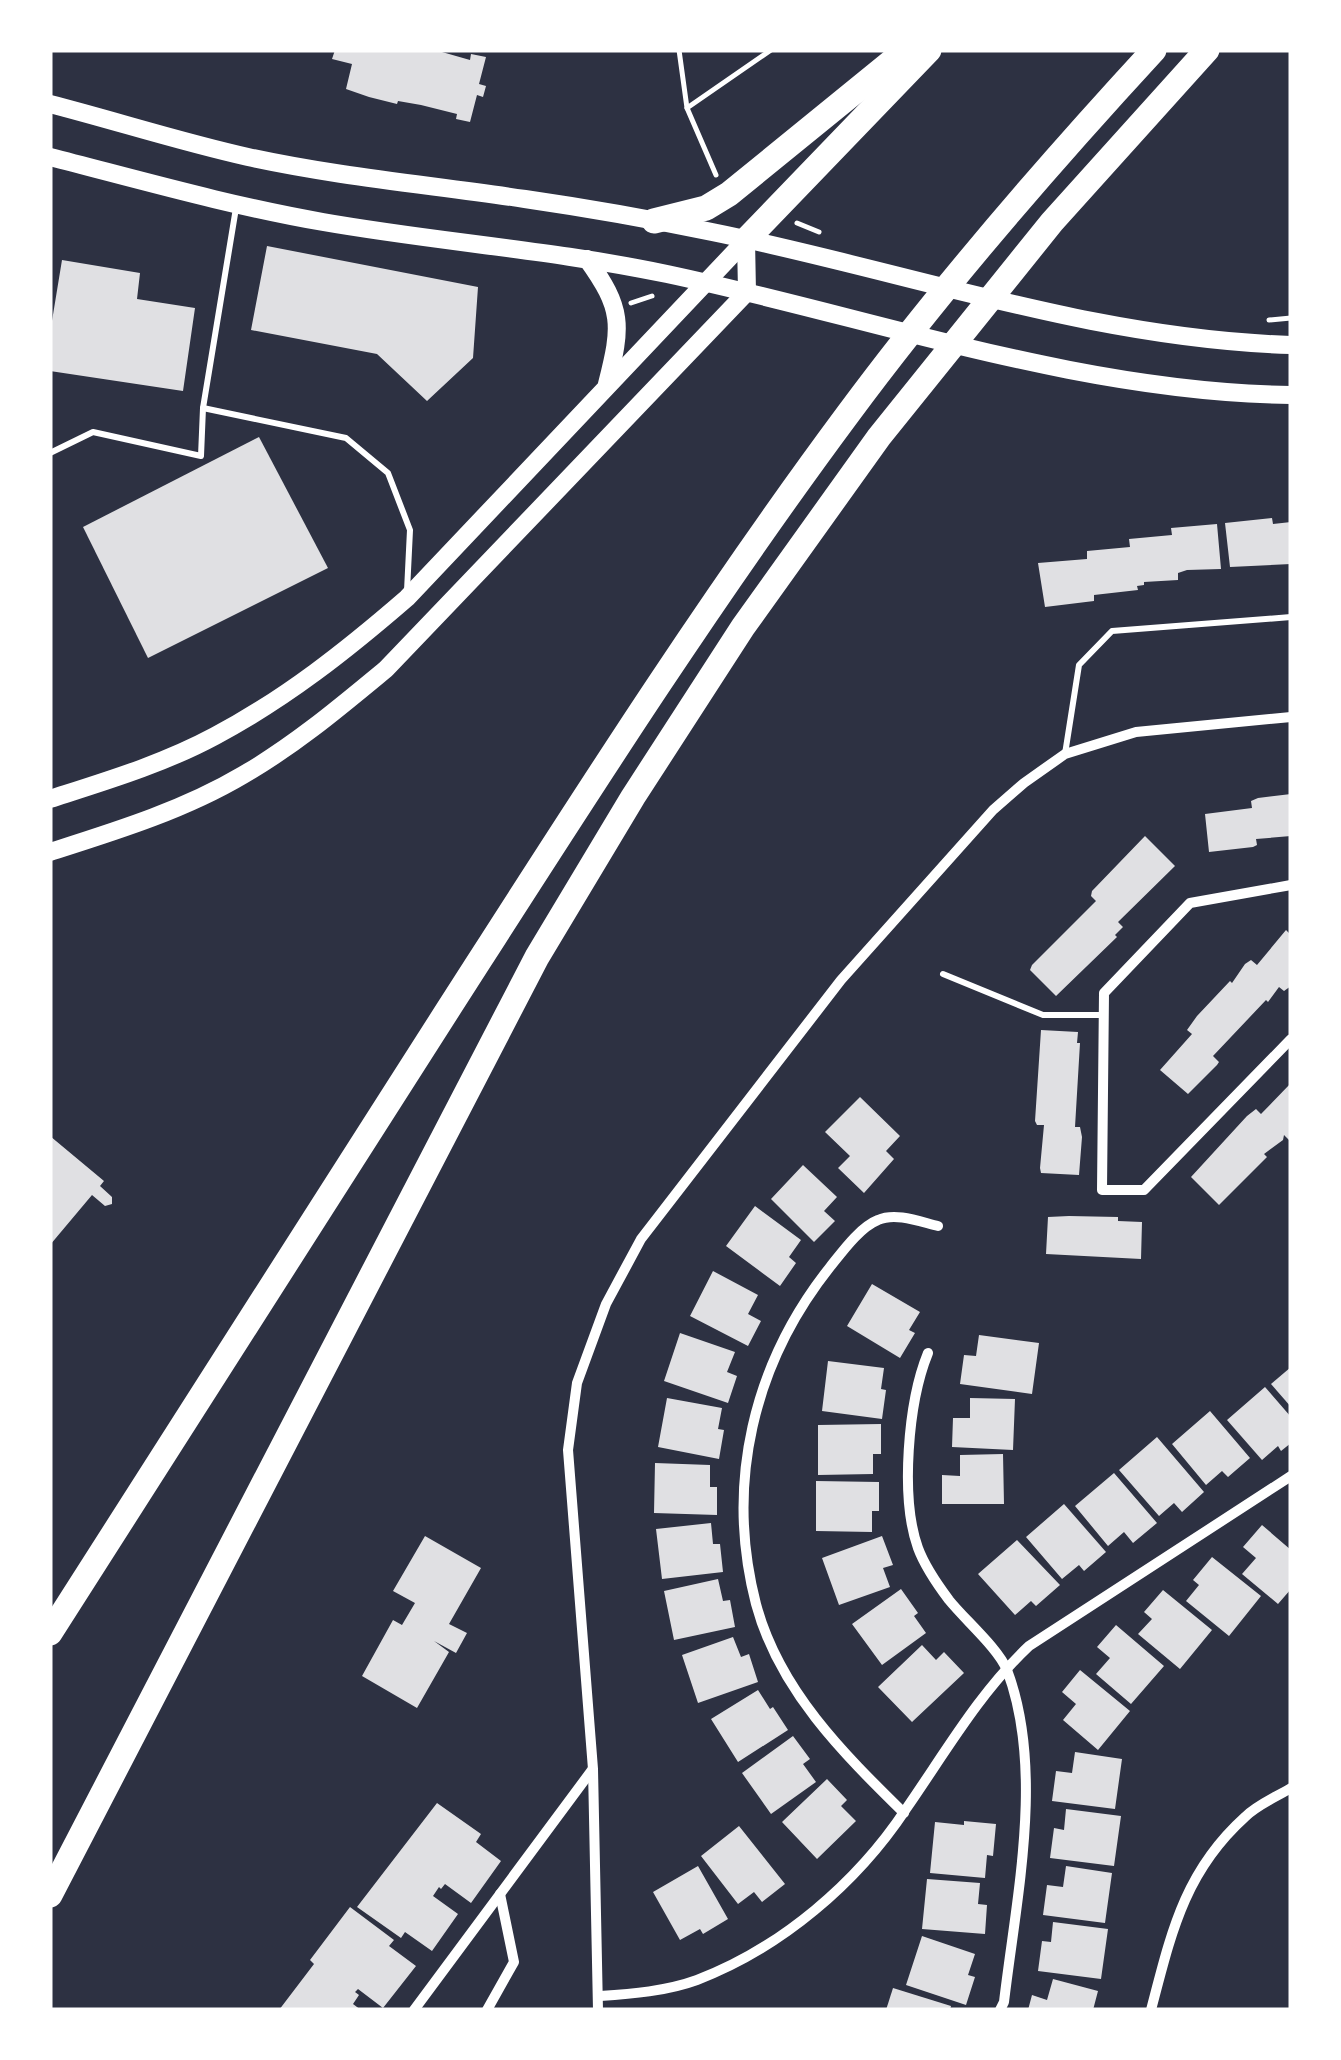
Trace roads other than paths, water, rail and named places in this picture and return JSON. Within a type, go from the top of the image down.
[{"type":"highway","points":[[654,221],[706,208],[729,194],[906,50]]},
{"type":"highway","points":[[746,240],[928,50]]},
{"type":"highway","points":[[50,1634],[711,606],[848,413],[1023,199],[1154,50]]},
{"type":"highway","points":[[50,1896],[537,957],[633,797],[743,627],[878,437],[1052,222],[1207,50]]},
{"type":"main road","points":[[50,104],[247,157],[654,221],[1121,328],[1291,345]]},
{"type":"main road","points":[[50,156],[237,205],[323,222],[586,259],[705,282],[1106,379],[1197,390],[1291,395]]},
{"type":"main road","points":[[50,799],[172,757],[261,710],[308,679],[407,598],[746,240]]},
{"type":"main road","points":[[50,852],[125,828],[240,777],[332,714],[434,623],[746,292],[746,240]]},
{"type":"main road","points":[[586,259],[604,283],[616,309],[618,341],[606,387]]},
{"type":"street","points":[[598,2010],[593,1769],[568,1450],[576,1383],[606,1304],[641,1239],[840,980],[994,810],[1065,754],[1136,732],[1291,717]]},
{"type":"street","points":[[1291,884],[1190,903],[1104,993],[1102,1190],[1144,1190],[1291,1039]]},
{"type":"street","points":[[904,1813],[817,1721],[776,1656],[757,1606],[742,1502],[745,1452],[758,1398],[778,1346],[811,1291],[845,1248],[878,1220],[895,1217],[938,1226]]},
{"type":"street","points":[[928,1354],[916,1383],[910,1447],[910,1513],[917,1546],[930,1574],[949,1600],[1006,1667],[1026,1749],[1023,1840],[1000,2010]]},
{"type":"street","points":[[600,1996],[648,1992],[696,1980],[750,1955],[808,1916],[864,1864],[904,1813],[954,1735],[1006,1667],[1029,1646],[1291,1476]]},
{"type":"street","points":[[414,2010],[593,1769]]},
{"type":"street","points":[[1150,2010],[1176,1915],[1206,1860],[1246,1814],[1291,1788]]},
{"type":"street","points":[[487,2010],[514,1962],[500,1894]]},
{"type":"lane","points":[[50,452],[92,432],[200,456],[203,408],[237,205]]},
{"type":"lane","points":[[203,408],[346,438],[388,473],[410,530],[407,598]]},
{"type":"lane","points":[[1065,754],[1079,665],[1112,632],[1291,617]]},
{"type":"lane","points":[[942,974],[1043,1014],[1104,1015]]}]
